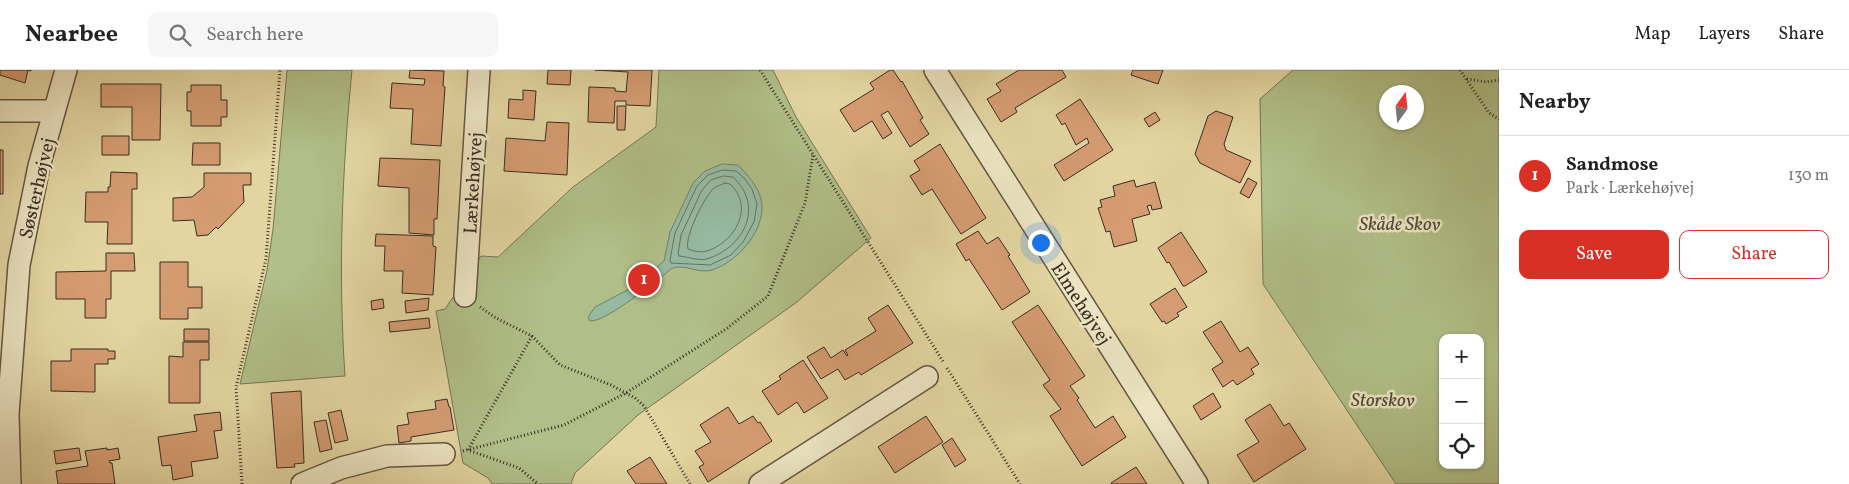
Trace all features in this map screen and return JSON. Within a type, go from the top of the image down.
[{"type":"street","name":"Søsterhøjvej","points":[[10,484],[4,414],[9,265],[40,166],[66,70]]},
{"type":"street","name":"Lærkehøjvej","points":[[465,296],[479,70]]},
{"type":"street","name":"Elmehøjvej","points":[[935,70],[1197,484]]},
{"type":"street","name":"Søsterhøjvej","points":[[0,111],[54,111]]},
{"type":"street","points":[[760,484],[927,378]]},
{"type":"street","points":[[302,484],[341,468],[387,456],[444,454]]},
{"type":"path","points":[[242,484],[236,387],[266,259],[280,70]]},
{"type":"path","points":[[760,70],[1020,484]]},
{"type":"path","points":[[1460,70],[1490,113],[1499,119]]},
{"type":"path","points":[[1467,79],[1486,82],[1499,80]]},
{"type":"path","points":[[444,454],[468,450],[564,425],[626,393],[726,329],[768,296],[805,203],[814,155]]},
{"type":"path","points":[[496,318],[532,336],[560,365],[611,385],[644,406],[690,484]]},
{"type":"path","points":[[468,450],[532,336]]},
{"type":"path","points":[[468,450],[519,468],[538,484]]},
{"type":"green space","points":[[287,70],[352,70],[342,223],[345,376],[240,384],[267,270],[273,229]]},
{"type":"green space","points":[[659,70],[773,70],[796,117],[871,238],[797,302],[638,415],[575,473],[571,484],[492,484],[488,478],[463,463],[436,311],[445,309],[481,256],[498,257],[573,187],[656,127]]},
{"type":"green space","name":"Skåde Skov","points":[[1293,70],[1499,70],[1499,484],[1396,484],[1263,284],[1260,99]]},
{"type":"water","points":[[722,164],[738,165],[753,182],[761,198],[759,225],[747,244],[731,260],[712,270],[702,271],[682,267],[671,269],[616,310],[597,320],[590,321],[588,317],[595,307],[633,287],[664,261],[670,232],[693,183],[705,171]]},
{"type":"building","points":[[0,70],[28,70],[25,83],[0,75]]},
{"type":"building","points":[[410,70],[444,71],[443,86],[445,87],[441,146],[411,144],[413,109],[390,108],[392,83],[424,85],[425,79],[409,78]]},
{"type":"building","points":[[548,70],[571,70],[570,85],[547,84]]},
{"type":"building","points":[[595,70],[652,70],[650,106],[626,105],[626,101],[615,101],[614,123],[588,122],[589,87],[615,88],[615,91],[626,92],[628,72]]},
{"type":"building","points":[[893,70],[902,81],[923,118],[920,120],[929,134],[910,147],[888,111],[881,115],[892,133],[883,139],[872,121],[854,132],[840,110],[874,89],[870,83]]},
{"type":"building","points":[[1019,70],[1062,70],[1066,77],[1015,108],[1017,112],[1001,122],[987,99],[1001,91],[996,84]]},
{"type":"building","points":[[1133,70],[1163,70],[1158,84],[1131,75]]},
{"type":"building","points":[[101,84],[161,84],[160,140],[132,140],[132,107],[101,107]]},
{"type":"building","points":[[191,85],[221,85],[221,100],[227,100],[227,117],[221,117],[221,126],[191,126],[191,111],[187,111],[187,92],[191,92]]},
{"type":"building","points":[[523,90],[536,91],[534,120],[508,118],[509,99],[523,100]]},
{"type":"building","points":[[1080,99],[1113,150],[1064,181],[1054,165],[1089,143],[1087,138],[1076,145],[1065,123],[1062,125],[1056,115]]},
{"type":"building","points":[[617,106],[626,106],[625,130],[617,130]]},
{"type":"building","points":[[1216,111],[1233,117],[1224,144],[1226,150],[1251,161],[1240,183],[1200,163],[1195,154],[1208,116]]},
{"type":"building","points":[[1155,112],[1160,120],[1149,127],[1144,119]]},
{"type":"building","points":[[547,122],[569,123],[567,175],[504,171],[506,138],[545,141]]},
{"type":"building","points":[[102,136],[129,136],[129,155],[102,155]]},
{"type":"building","points":[[193,143],[220,143],[220,165],[192,165]]},
{"type":"building","points":[[940,144],[986,218],[961,234],[932,189],[922,195],[910,176],[920,170],[914,161]]},
{"type":"building","points":[[0,150],[3,150],[3,194],[0,194]]},
{"type":"building","points":[[380,158],[440,160],[437,219],[434,219],[434,235],[409,233],[409,188],[378,186]]},
{"type":"building","points":[[111,172],[137,173],[137,189],[132,189],[132,244],[107,244],[108,222],[85,222],[86,192],[108,192]]},
{"type":"building","points":[[204,173],[251,173],[251,185],[243,185],[244,202],[218,229],[216,227],[208,235],[197,236],[194,220],[173,221],[173,198],[192,197],[204,187]]},
{"type":"building","points":[[1248,178],[1257,183],[1249,198],[1240,193]]},
{"type":"building","points":[[1134,180],[1136,187],[1155,182],[1162,208],[1152,210],[1151,205],[1147,206],[1150,214],[1132,219],[1137,241],[1114,247],[1110,231],[1106,232],[1098,208],[1102,207],[1100,200],[1115,196],[1113,186]]},
{"type":"building","points":[[978,231],[987,244],[998,237],[1030,292],[1002,310],[969,259],[966,261],[956,244]]},
{"type":"building","points":[[1181,232],[1207,272],[1185,286],[1183,286],[1158,248]]},
{"type":"building","points":[[376,234],[433,236],[433,246],[436,247],[433,295],[402,293],[403,271],[384,271],[385,246],[375,246]]},
{"type":"building","points":[[106,253],[134,253],[135,271],[111,271],[111,299],[106,299],[106,318],[85,318],[85,299],[56,299],[56,272],[106,271]]},
{"type":"building","points":[[160,262],[188,262],[188,287],[202,287],[202,308],[188,308],[188,319],[160,319]]},
{"type":"building","points":[[1175,288],[1187,307],[1177,313],[1179,316],[1166,324],[1164,321],[1162,322],[1150,304]]},
{"type":"building","points":[[429,298],[428,310],[406,313],[405,301]]},
{"type":"building","points":[[383,299],[384,308],[372,310],[371,301]]},
{"type":"building","points":[[888,305],[913,343],[861,375],[859,372],[845,380],[838,369],[821,379],[807,357],[824,347],[831,358],[843,350],[847,356],[845,350],[876,331],[868,318]]},
{"type":"building","points":[[1038,305],[1085,376],[1070,386],[1079,398],[1077,400],[1095,428],[1113,416],[1126,437],[1082,466],[1050,416],[1061,409],[1043,385],[1050,380],[1012,322]]},
{"type":"building","points":[[429,318],[430,328],[390,332],[389,322]]},
{"type":"building","points":[[1221,321],[1240,352],[1248,347],[1259,364],[1251,369],[1254,374],[1237,385],[1233,380],[1223,387],[1212,369],[1223,362],[1203,332]]},
{"type":"building","points":[[184,329],[209,329],[209,341],[184,341]]},
{"type":"building","points":[[183,342],[209,342],[209,360],[200,360],[200,403],[169,403],[169,356],[183,357]]},
{"type":"building","points":[[71,349],[108,349],[108,351],[115,351],[115,359],[108,359],[108,364],[95,364],[95,392],[51,391],[51,361],[71,361]]},
{"type":"building","points":[[803,360],[828,398],[804,413],[797,402],[778,415],[762,391],[781,379],[779,376]]},
{"type":"building","points":[[301,391],[304,463],[294,464],[295,467],[277,468],[271,393]]},
{"type":"building","points":[[1213,393],[1221,407],[1201,420],[1193,406]]},
{"type":"building","points":[[447,399],[454,430],[411,437],[411,441],[399,443],[397,426],[409,424],[407,413],[436,409],[435,401]]},
{"type":"building","points":[[1270,404],[1284,426],[1289,423],[1306,449],[1254,482],[1237,455],[1259,442],[1245,420]]},
{"type":"building","points":[[728,407],[739,424],[753,416],[758,423],[760,422],[772,441],[708,482],[699,467],[704,464],[695,451],[711,442],[700,425]]},
{"type":"building","points":[[341,410],[348,440],[335,443],[328,413]]},
{"type":"building","points":[[220,412],[222,430],[214,431],[218,458],[191,462],[193,476],[173,480],[171,465],[162,466],[158,437],[197,431],[194,415]]},
{"type":"building","points":[[926,416],[943,442],[895,473],[878,447]]},
{"type":"building","points":[[326,420],[332,449],[320,452],[314,422]]},
{"type":"building","points":[[952,438],[966,460],[955,467],[942,445]]},
{"type":"building","points":[[79,448],[81,460],[56,464],[54,451]]},
{"type":"building","points":[[107,448],[107,450],[118,448],[120,459],[109,461],[112,463],[115,484],[58,484],[56,471],[88,466],[85,451]]},
{"type":"building","points":[[650,457],[667,484],[636,484],[627,471]]},
{"type":"building","points":[[1136,467],[1147,484],[1111,483]]},
{"type":"place","name":"Sandmose","points":[[644,280]]},
{"type":"park label","name":"Storskov","points":[[1383,399]]}]
